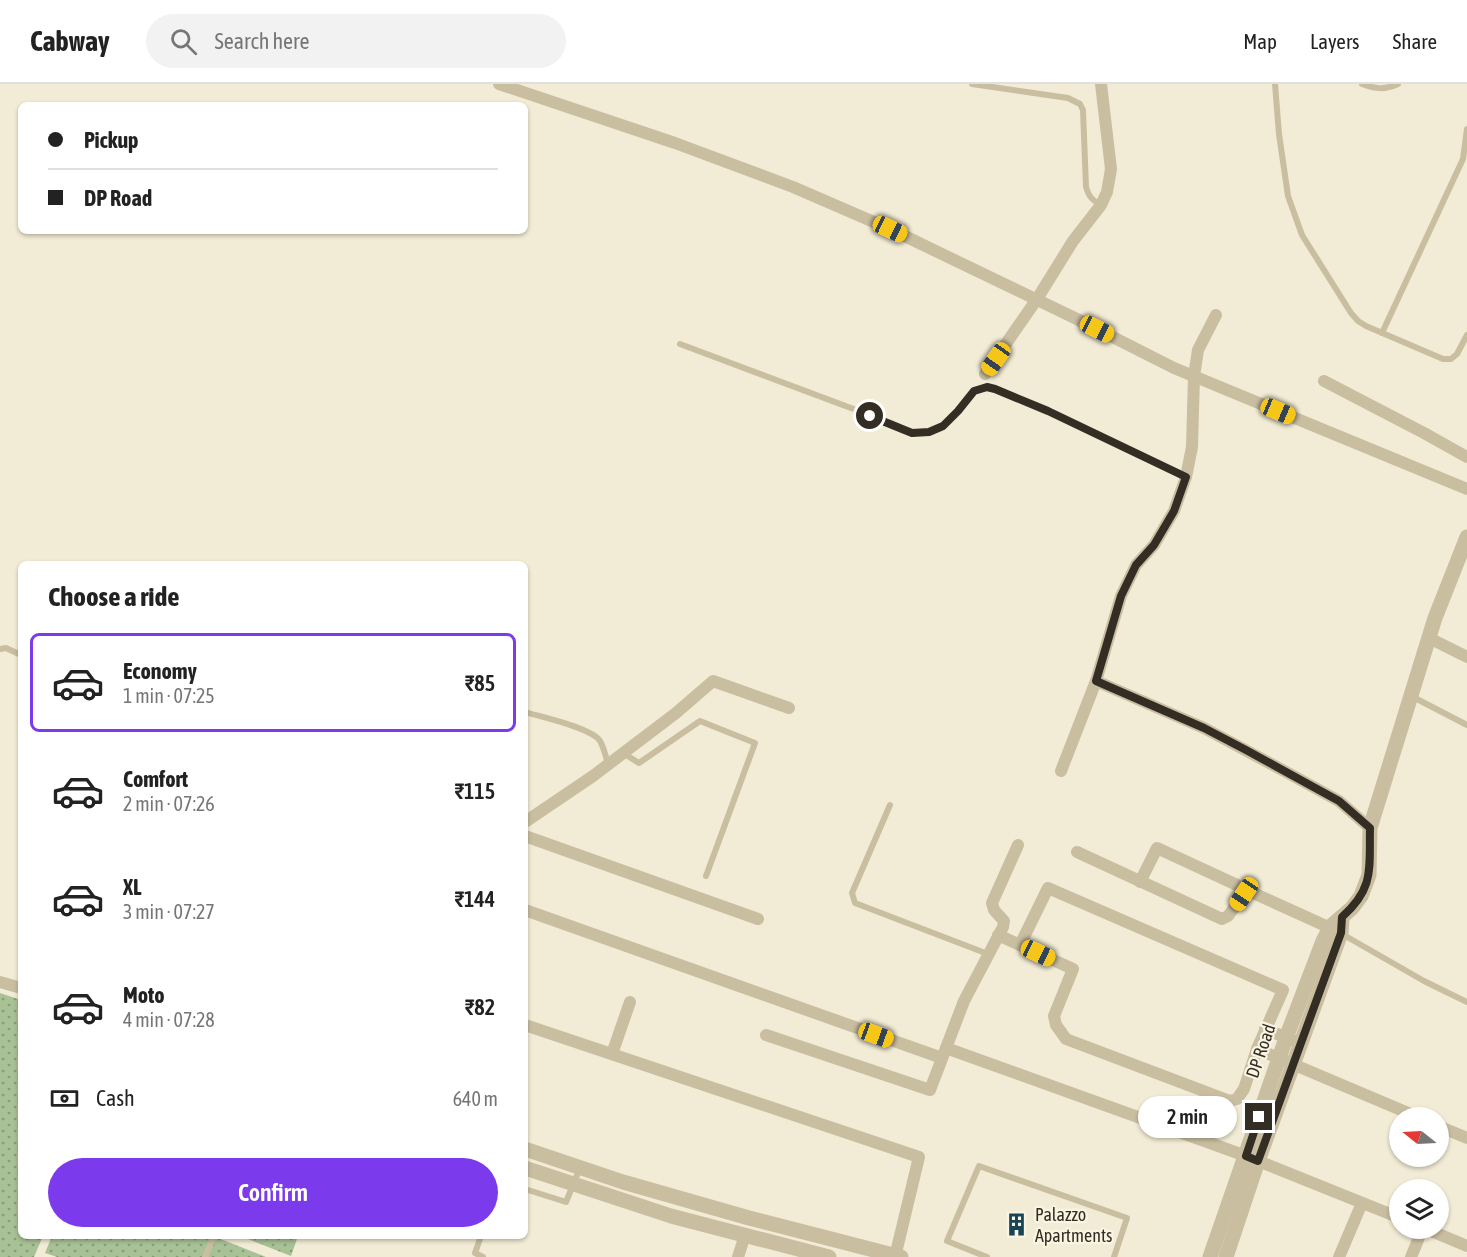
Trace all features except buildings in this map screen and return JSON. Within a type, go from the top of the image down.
[{"type":"street","points":[[499,84],[675,143],[793,187],[890,229],[1037,299],[1174,369],[1467,489]]},
{"type":"street","points":[[985,374],[1073,242],[1101,205],[1110,182],[1111,169],[1101,84]]},
{"type":"street","points":[[1062,771],[1096,681],[1121,596],[1136,565],[1154,545],[1174,511],[1186,477],[1192,447],[1194,376],[1198,350],[1216,315]]},
{"type":"street","points":[[1324,381],[1424,432],[1467,457]]},
{"type":"street","points":[[1096,681],[1204,728],[1246,750],[1339,801],[1370,828],[1435,618],[1467,537]]},
{"type":"street","points":[[1429,638],[1467,657]]},
{"type":"street","points":[[528,820],[608,765],[676,713],[713,681],[789,708]]},
{"type":"street","name":"DP Road","points":[[1286,1061],[1301,1043],[1335,930],[1342,917],[1361,896],[1369,875],[1370,828]]},
{"type":"street","points":[[528,837],[758,918]]},
{"type":"street","points":[[766,1035],[930,1090],[964,1000],[1003,927],[1004,921],[994,910],[992,903],[1018,845]]},
{"type":"street","points":[[1140,882],[1157,848],[1237,885],[1244,894]]},
{"type":"street","points":[[1077,852],[1222,919],[1228,916],[1244,894],[1251,892],[1335,930]]},
{"type":"street","points":[[998,935],[1020,945],[1073,969],[1054,1016],[1056,1025],[1066,1039],[1230,1101],[1237,1099],[1244,1089],[1257,1049],[1283,990],[1048,888],[1020,945]]},
{"type":"street","points":[[528,911],[1252,1158],[1389,1218]]},
{"type":"street","name":"DP Road","points":[[1210,1257],[1252,1158],[1286,1061],[1286,1038],[1323,941],[1335,930]]},
{"type":"street","points":[[0,982],[18,987]]},
{"type":"street","points":[[612,1054],[630,1002]]},
{"type":"street","points":[[528,1026],[919,1157],[897,1256],[623,1182],[528,1150]]},
{"type":"street","points":[[1265,1029],[1301,1043]]},
{"type":"street","points":[[1257,1049],[1393,1107]]},
{"type":"street","points":[[1449,1131],[1467,1138]]},
{"type":"street","name":"DP Road","points":[[1226,1257],[1252,1158]]},
{"type":"street","points":[[528,1169],[671,1216],[830,1257]]},
{"type":"street","points":[[1339,1257],[1361,1206]]},
{"type":"street","points":[[738,1257],[745,1235]]},
{"type":"street","points":[[1411,1257],[1417,1239]]},
{"type":"street","points":[[1446,1239],[1467,1246]]},
{"type":"lane","points":[[972,84],[1068,98],[1080,104],[1083,110],[1086,187],[1089,196],[1101,205]]},
{"type":"lane","points":[[1275,84],[1288,196],[1302,235],[1351,313],[1366,327],[1443,359],[1451,359],[1457,354],[1467,335]]},
{"type":"lane","points":[[1362,84],[1377,89],[1398,84]]},
{"type":"lane","points":[[1382,333],[1463,159],[1467,129]]},
{"type":"lane","points":[[680,344],[891,423],[912,433],[929,432],[943,426],[974,391],[987,387],[995,389],[1048,411],[1186,477]]},
{"type":"lane","points":[[0,649],[6,648],[18,654]]},
{"type":"lane","points":[[1411,695],[1467,725]]},
{"type":"lane","points":[[528,713],[586,731],[596,737],[601,743],[608,765]]},
{"type":"lane","points":[[623,753],[639,763],[700,721],[755,743],[706,876]]},
{"type":"lane","points":[[890,805],[852,893],[855,903],[988,954]]},
{"type":"lane","points":[[1335,930],[1424,981],[1467,1002]]},
{"type":"lane","points":[[987,1257],[947,1241],[979,1166],[1127,1218],[1114,1257]]},
{"type":"lane","points":[[528,1190],[566,1202],[580,1167]]},
{"type":"lane","points":[[205,1257],[213,1239]]},
{"type":"lane","points":[[480,1239],[475,1253],[483,1257]]},
{"type":"green space","points":[[0,993],[18,999],[18,1239],[42,1239],[34,1257],[0,1257]]},
{"type":"green space","points":[[51,1239],[221,1239],[266,1257],[57,1257],[45,1253]]},
{"type":"green space","points":[[248,1239],[297,1239],[291,1256]]},
{"type":"place","name":"Palazzo Apartments","points":[[1017,1225]]},
{"type":"route","points":[[870,416],[912,433],[929,432],[943,426],[974,391],[987,387],[1048,411],[1186,477],[1174,511],[1154,545],[1136,565],[1121,596],[1096,681],[1204,728],[1246,750],[1339,801],[1370,828],[1369,875],[1361,896],[1342,917],[1341,933],[1258,1161],[1246,1156],[1259,1117]]}]
